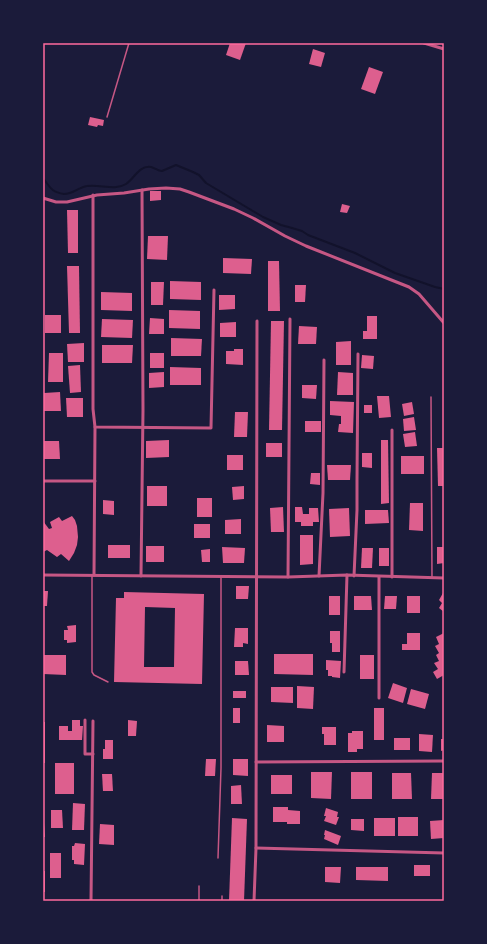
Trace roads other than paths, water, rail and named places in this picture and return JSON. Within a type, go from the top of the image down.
[{"type":"street","points":[[424,43],[444,49]]},
{"type":"street","points":[[43,198],[56,202],[67,202],[93,195],[142,190],[173,188],[189,192],[240,212],[306,246],[404,284],[416,291],[444,323]]},
{"type":"street","points":[[141,576],[143,428],[142,190]]},
{"type":"street","points":[[93,195],[94,409],[96,427],[93,575]]},
{"type":"street","points":[[96,427],[211,428],[214,290]]},
{"type":"street","points":[[288,577],[290,319]]},
{"type":"street","points":[[254,901],[256,848],[258,321]]},
{"type":"street","points":[[354,576],[357,510],[358,354]]},
{"type":"street","points":[[320,576],[323,493],[324,360]]},
{"type":"street","points":[[392,430],[392,577]]},
{"type":"street","points":[[43,481],[95,481]]},
{"type":"street","points":[[43,575],[288,577],[347,575],[444,578]]},
{"type":"street","points":[[344,672],[347,575]]},
{"type":"street","points":[[379,698],[380,577]]},
{"type":"street","points":[[85,720],[85,754],[93,754]]},
{"type":"street","points":[[91,901],[93,721]]},
{"type":"street","points":[[256,762],[444,761]]},
{"type":"street","points":[[256,848],[444,853]]},
{"type":"lane","points":[[107,117],[129,43]]},
{"type":"lane","points":[[431,397],[432,578]]},
{"type":"lane","points":[[93,575],[92,672],[94,675],[108,682]]},
{"type":"lane","points":[[218,858],[221,768],[221,576]]},
{"type":"lane","points":[[199,886],[199,901]]},
{"type":"lane","points":[[222,896],[222,901]]},
{"type":"waterway","points":[[43,178],[53,190],[67,194],[87,186],[122,186],[129,182],[143,168],[151,167],[162,171],[176,165],[199,175],[206,183],[263,217],[355,253],[395,273],[444,289]]}]
